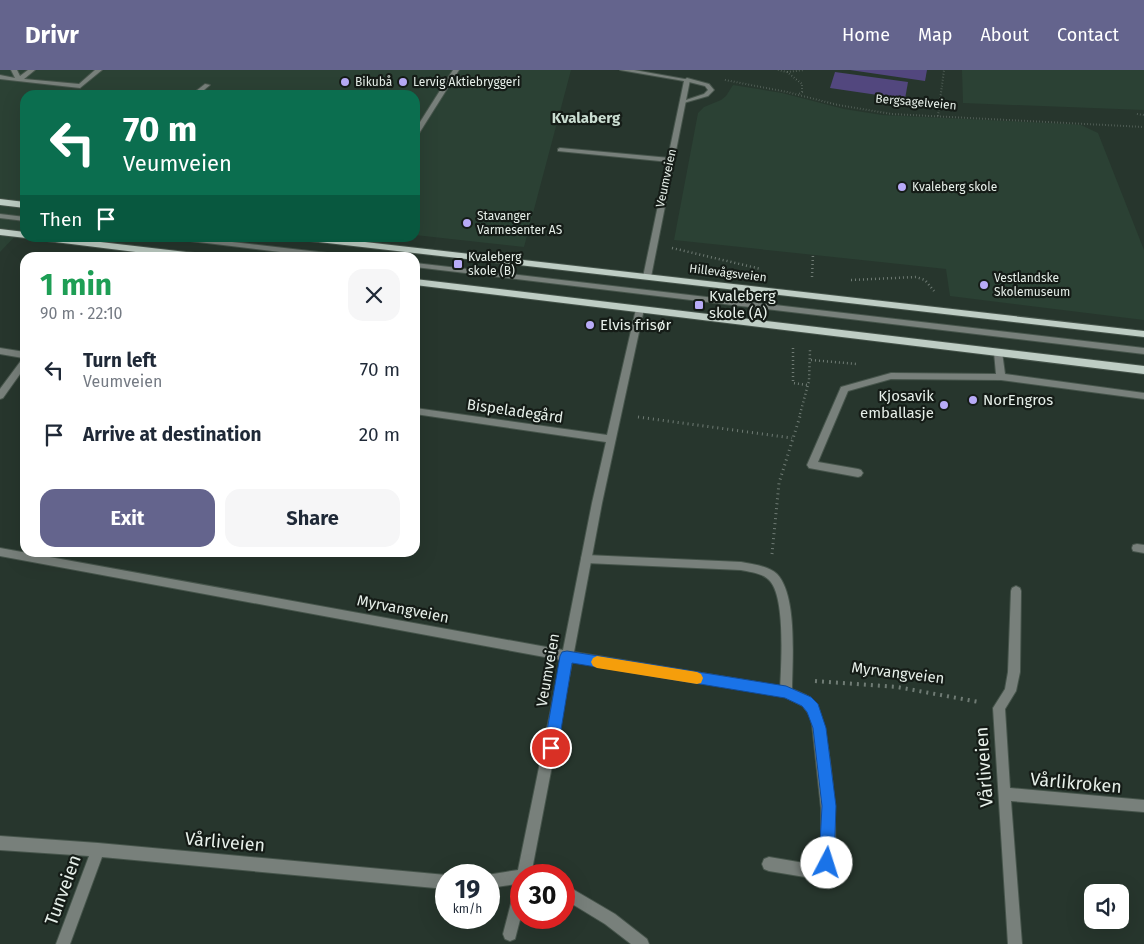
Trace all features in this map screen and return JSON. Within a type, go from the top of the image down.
[{"type":"main road","points":[[0,202],[20,204]]},
{"type":"main road","points":[[0,232],[20,234]]},
{"type":"main road","points":[[80,242],[162,252]]},
{"type":"main road","name":"Hillevågsveien","points":[[366,242],[647,277],[1144,334]]},
{"type":"main road","points":[[420,283],[1144,370]]},
{"type":"street","points":[[14,70],[19,80]]},
{"type":"street","points":[[19,80],[32,70]]},
{"type":"street","points":[[75,90],[99,70]]},
{"type":"street","points":[[420,127],[456,70]]},
{"type":"street","points":[[623,70],[687,80],[707,85],[711,90],[706,96],[682,103]]},
{"type":"street","points":[[0,77],[80,86]]},
{"type":"street","name":"Veumveien","points":[[647,277],[687,80]]},
{"type":"street","points":[[200,90],[207,85]]},
{"type":"street","points":[[560,150],[670,160]]},
{"type":"street","points":[[0,216],[20,218]]},
{"type":"street","points":[[216,242],[302,252]]},
{"type":"street","name":"Hillevågsveien","points":[[420,266],[1144,351]]},
{"type":"street","name":"Veumveien","points":[[525,864],[547,766],[610,440],[640,309]]},
{"type":"street","points":[[0,351],[20,354]]},
{"type":"street","points":[[998,352],[1001,377]]},
{"type":"street","points":[[0,396],[20,367]]},
{"type":"street","points":[[858,473],[812,465],[844,389],[890,376],[1001,377],[1144,396]]},
{"type":"street","name":"Bispeladegård","points":[[420,412],[610,440]]},
{"type":"street","name":"Myrvangveien","points":[[0,552],[20,556]]},
{"type":"street","name":"Myrvangveien","points":[[27,557],[567,656],[786,692],[800,698],[813,708],[820,728],[829,806],[827,863],[812,871],[769,864]]},
{"type":"street","points":[[586,559],[741,566],[773,577],[781,588],[785,606],[786,692]]},
{"type":"street","name":"Vårliveien","points":[[1014,944],[1005,794],[1000,755],[999,708],[1010,691],[1014,672],[1016,591]]},
{"type":"street","name":"Vårlikroken","points":[[1005,794],[1144,806]]},
{"type":"street","name":"Vårliveien","points":[[0,842],[435,881]]},
{"type":"street","name":"Tunveien","points":[[63,944],[98,850]]},
{"type":"street","points":[[575,898],[610,920],[642,944]]},
{"type":"street","points":[[510,934],[511,929]]},
{"type":"path","points":[[778,70],[786,72],[804,70]]},
{"type":"path","points":[[938,116],[944,70]]},
{"type":"path","points":[[786,72],[802,84],[802,92],[799,95]]},
{"type":"path","name":"Bergsagelveien","points":[[720,80],[799,95],[838,105],[883,112],[1144,127]]},
{"type":"path","points":[[1137,114],[1144,115]]},
{"type":"path","points":[[671,248],[762,270]]},
{"type":"path","points":[[812,274],[813,254]]},
{"type":"path","points":[[804,276],[820,278]]},
{"type":"path","points":[[846,280],[916,277],[926,280],[934,290],[934,299]]},
{"type":"path","points":[[793,339],[794,384],[807,385]]},
{"type":"path","points":[[773,577],[774,514],[781,473],[807,385],[811,360],[810,349]]},
{"type":"path","points":[[638,417],[792,438]]},
{"type":"path","name":"Myrvangveien","points":[[800,698],[813,681],[832,681],[929,692],[966,698],[999,708]]},
{"type":"shaded area","points":[[0,70],[571,70],[524,247],[420,236],[420,90],[20,90],[20,231],[0,252]]},
{"type":"shaded area","points":[[850,70],[927,70],[925,81]]},
{"type":"shaded area","points":[[962,70],[1144,70],[1144,110],[963,103]]},
{"type":"shaded area","points":[[835,72],[908,82],[905,99],[830,88]]},
{"type":"shaded area","name":"Kvaleberg skole","points":[[733,85],[782,93],[844,109],[882,115],[1081,125],[1098,133],[1144,250],[1144,320],[950,296],[946,269],[674,240],[698,113],[704,107],[726,96]]},
{"type":"slow traffic","points":[[597,662],[697,678]]},
{"type":"place","name":"Bikubå","points":[[345,82]]},
{"type":"place","name":"Lervig Aktiebryggeri","points":[[403,82]]},
{"type":"place","name":"Kvaleberg skole","points":[[902,187]]},
{"type":"place","name":"Stavanger Varmesenter AS","points":[[467,223]]},
{"type":"place","name":"Kvaleberg skole (B)","points":[[458,264]]},
{"type":"place","name":"Vestlandske Skolemuseum","points":[[984,285]]},
{"type":"place","name":"Kvaleberg skole (A)","points":[[699,305]]},
{"type":"place","name":"Elvis frisør","points":[[590,325]]},
{"type":"place","name":"NorEngros","points":[[973,400]]},
{"type":"place","name":"Kjosavik emballasje","points":[[944,405]]},
{"type":"district","name":"Kvalaberg","points":[[586,118]]},
{"type":"route","points":[[551,748],[567,656],[786,692],[807,702],[813,708],[820,728],[829,806],[827,863]]}]
